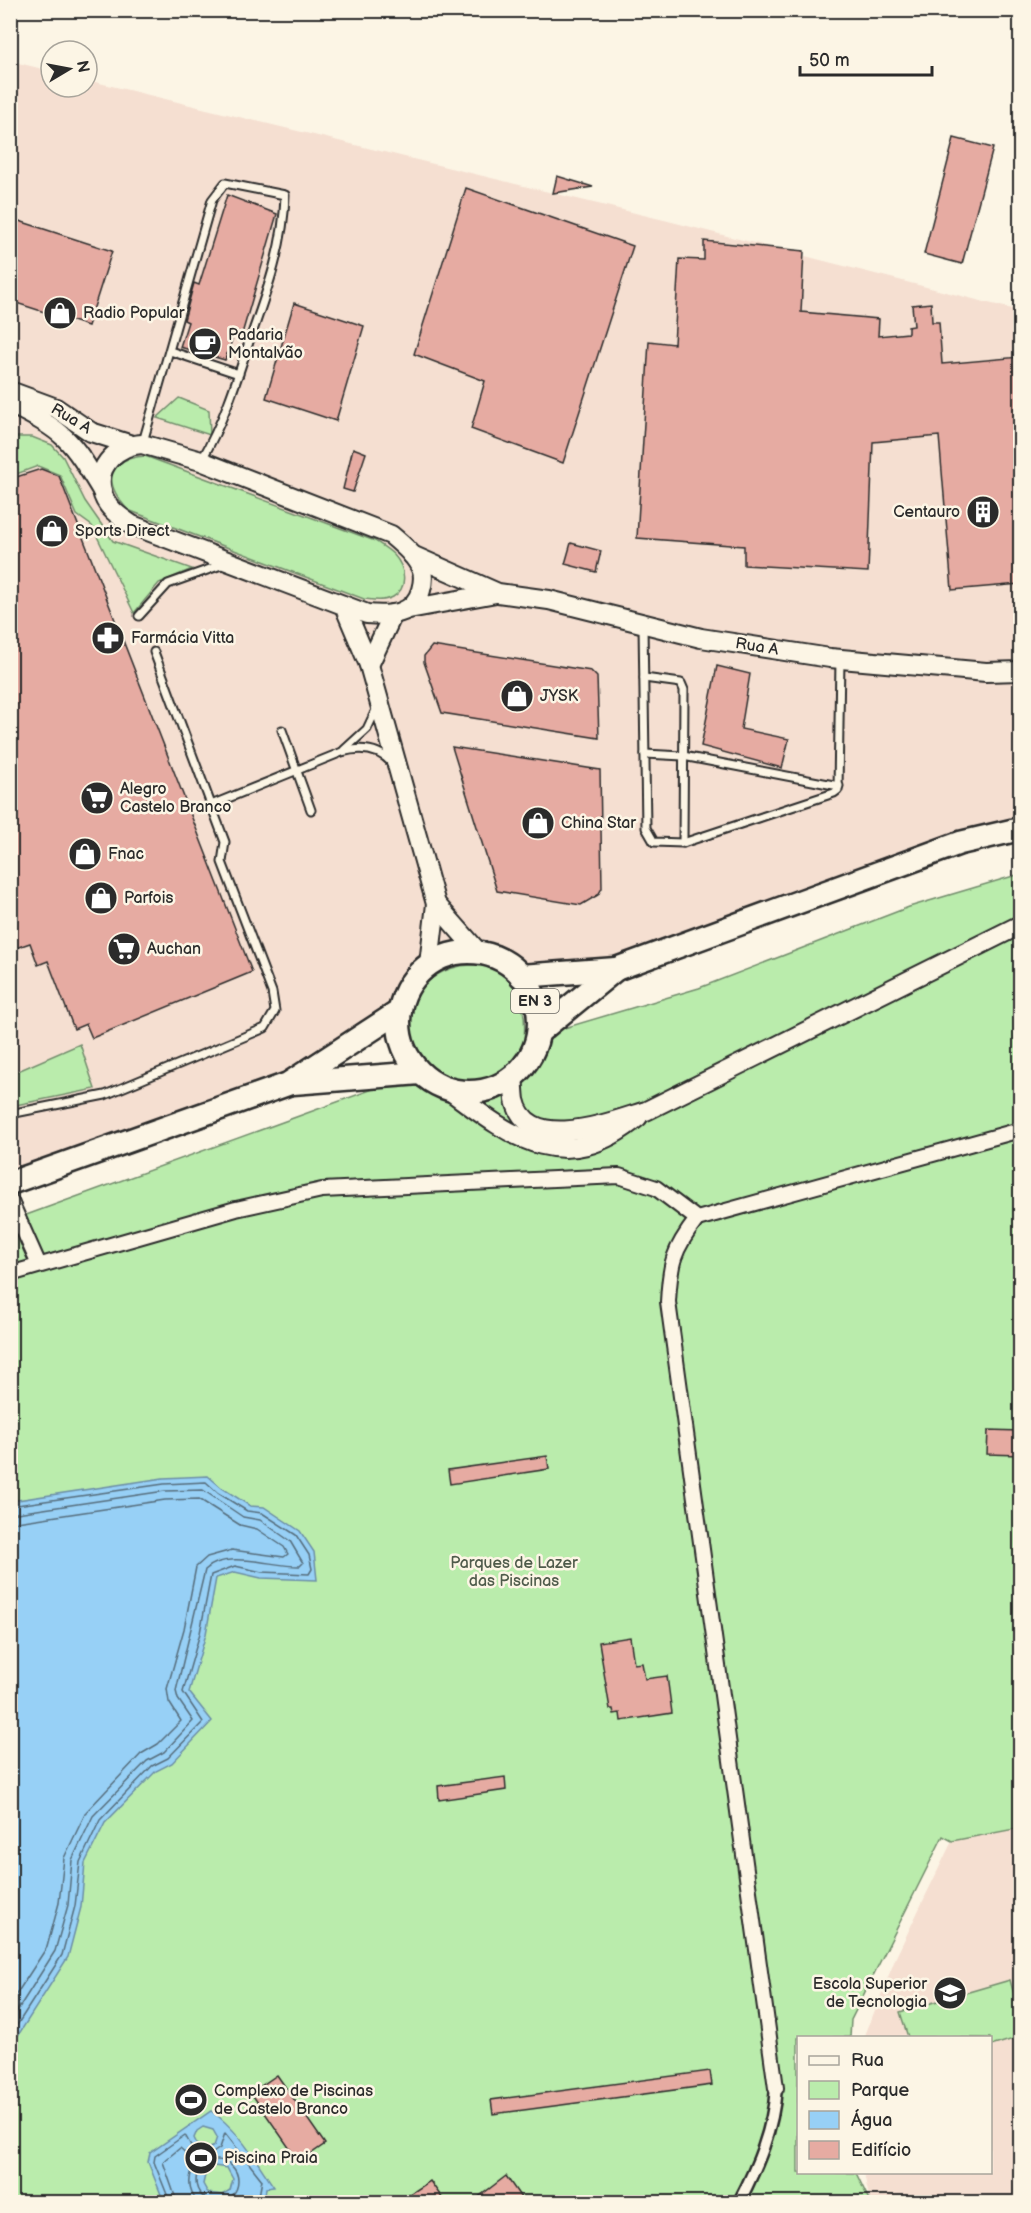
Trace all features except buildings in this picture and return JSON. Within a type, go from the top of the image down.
[{"type":"main road","name":"EN 3","points":[[521,976],[616,969],[960,843],[1020,829]]},
{"type":"main road","name":"EN 3","points":[[462,952],[479,953],[502,960],[521,976],[532,992],[538,1012],[538,1032],[530,1057],[513,1077],[499,1086],[465,1093],[448,1090],[420,1073],[402,1044],[399,1028],[400,1011],[405,993],[415,977],[429,964],[445,956],[462,952]]},
{"type":"main road","name":"EN 3","points":[[538,1032],[616,969]]},
{"type":"main road","points":[[11,1193],[288,1084],[400,1011]]},
{"type":"main road","points":[[288,1084],[420,1073]]},
{"type":"street","name":"Rua A","points":[[10,391],[56,408],[91,432],[201,461],[374,526],[392,535],[412,555],[498,592],[549,600],[701,638],[840,659],[986,672],[1020,671]]},
{"type":"street","name":"Rua A","points":[[14,410],[47,422],[64,435],[76,448],[117,515],[132,525],[344,606],[367,614],[401,612],[498,592]]},
{"type":"street","points":[[102,491],[101,479],[108,461],[117,452],[137,444]]},
{"type":"street","points":[[369,664],[401,612],[419,597],[424,579],[412,555]]},
{"type":"street","points":[[344,606],[369,664],[436,904],[429,964]]},
{"type":"street","points":[[436,904],[479,953]]},
{"type":"street","points":[[513,1077],[515,1102],[526,1119],[541,1129],[561,1131],[596,1127],[646,1111],[1020,925]]},
{"type":"street","points":[[448,1090],[514,1136],[555,1147],[587,1145],[614,1137],[646,1111]]},
{"type":"street","points":[[739,2202],[759,2162],[774,2115],[776,2088],[668,1302],[669,1280],[677,1245],[697,1219],[1020,1131]]},
{"type":"street","points":[[10,1274],[236,1209],[322,1190],[619,1176],[656,1188],[697,1219]]},
{"type":"street","points":[[11,1193],[39,1265]]},
{"type":"lane","points":[[137,444],[170,351],[212,200],[225,183],[285,195],[284,229],[218,432],[201,461]]},
{"type":"lane","points":[[170,351],[238,374]]},
{"type":"lane","points":[[139,616],[168,584],[228,562]]},
{"type":"lane","points":[[643,624],[646,828],[649,837],[654,842],[663,845],[683,843],[834,794],[839,786],[840,659]]},
{"type":"lane","points":[[10,1114],[105,1095],[265,1028],[275,1011],[272,992],[222,862],[225,842],[154,652]]},
{"type":"lane","points":[[644,678],[681,683],[684,690],[683,843]]},
{"type":"lane","points":[[342,752],[366,729],[374,717],[379,700]]},
{"type":"lane","points":[[282,730],[312,810]]},
{"type":"lane","points":[[211,805],[342,752],[358,748],[373,751],[388,759],[398,770]]},
{"type":"lane","points":[[645,754],[683,756],[839,786]]},
{"type":"shaded area","points":[[10,61],[39,68],[39,99],[99,99],[99,83],[664,220],[1020,311],[1020,822],[921,850],[11,1169]]},
{"type":"shaded area","name":"Escola Superior de Tecnologia","points":[[1020,1828],[1020,2202],[870,2202],[864,2174],[992,2174],[992,2036],[865,2036],[896,1957],[952,1841]]},
{"type":"green space","points":[[179,398],[209,410],[210,435],[157,418]]},
{"type":"green space","points":[[32,437],[52,445],[63,457],[85,501],[113,541],[192,569],[159,583],[134,613],[92,526],[77,515],[60,475],[38,466],[11,476],[11,438]]},
{"type":"green space","points":[[145,456],[375,541],[390,551],[401,565],[404,577],[401,588],[390,599],[364,599],[128,510],[115,491],[112,474],[122,462]]},
{"type":"green space","name":"Parques de Lazer das Piscinas","points":[[1020,874],[1020,1828],[952,1841],[943,1836],[851,2020],[850,2036],[797,2036],[797,2174],[856,2174],[870,2202],[11,2202],[10,1203],[18,1218],[431,1068],[412,1034],[412,1005],[427,982],[451,968],[478,965],[503,975],[520,999],[524,1040],[699,988],[909,907]]},
{"type":"green space","points":[[80,1044],[95,1089],[11,1106],[11,1074]]},
{"type":"green space","points":[[1010,1980],[1020,2016],[1020,2037],[992,2046],[992,2036],[908,2036],[900,2012]]},
{"type":"water","points":[[208,1476],[250,1506],[264,1507],[300,1531],[314,1552],[317,1580],[261,1578],[235,1572],[216,1578],[206,1634],[189,1692],[212,1721],[172,1763],[156,1771],[105,1823],[85,1863],[81,1907],[68,1957],[15,2040],[11,2056],[11,1501],[163,1478]]},
{"type":"water","name":"Piscina Praia","points":[[211,2111],[238,2136],[274,2187],[266,2188],[265,2196],[279,2202],[164,2202],[148,2162],[150,2153]],"holes":[[[203,2127],[213,2130],[217,2137],[214,2146],[207,2150],[198,2146],[194,2138],[197,2131]],[[214,2166],[227,2168],[233,2179],[230,2190],[222,2195],[208,2193],[203,2184],[206,2171]]]},
{"type":"place","name":"Radio Popular","points":[[60,313]]},
{"type":"place","name":"Padaria Montalvão","points":[[205,344]]},
{"type":"place","name":"Centauro","points":[[983,512]]},
{"type":"place","name":"Sports Direct","points":[[52,531]]},
{"type":"place","name":"Farmácia Vitta","points":[[108,638]]},
{"type":"place","name":"JYSK","points":[[517,696]]},
{"type":"place","name":"Alegro Castelo Branco","points":[[97,798]]},
{"type":"place","name":"China Star","points":[[538,823]]},
{"type":"place","name":"Fnac","points":[[85,854]]},
{"type":"place","name":"Parfois","points":[[101,898]]},
{"type":"place","name":"Auchan","points":[[124,949]]},
{"type":"place","name":"Escola Superior de Tecnologia","points":[[950,1993]]},
{"type":"place","name":"Complexo de Piscinas de Castelo Branco","points":[[191,2100]]},
{"type":"place","name":"Piscina Praia","points":[[201,2158]]}]
